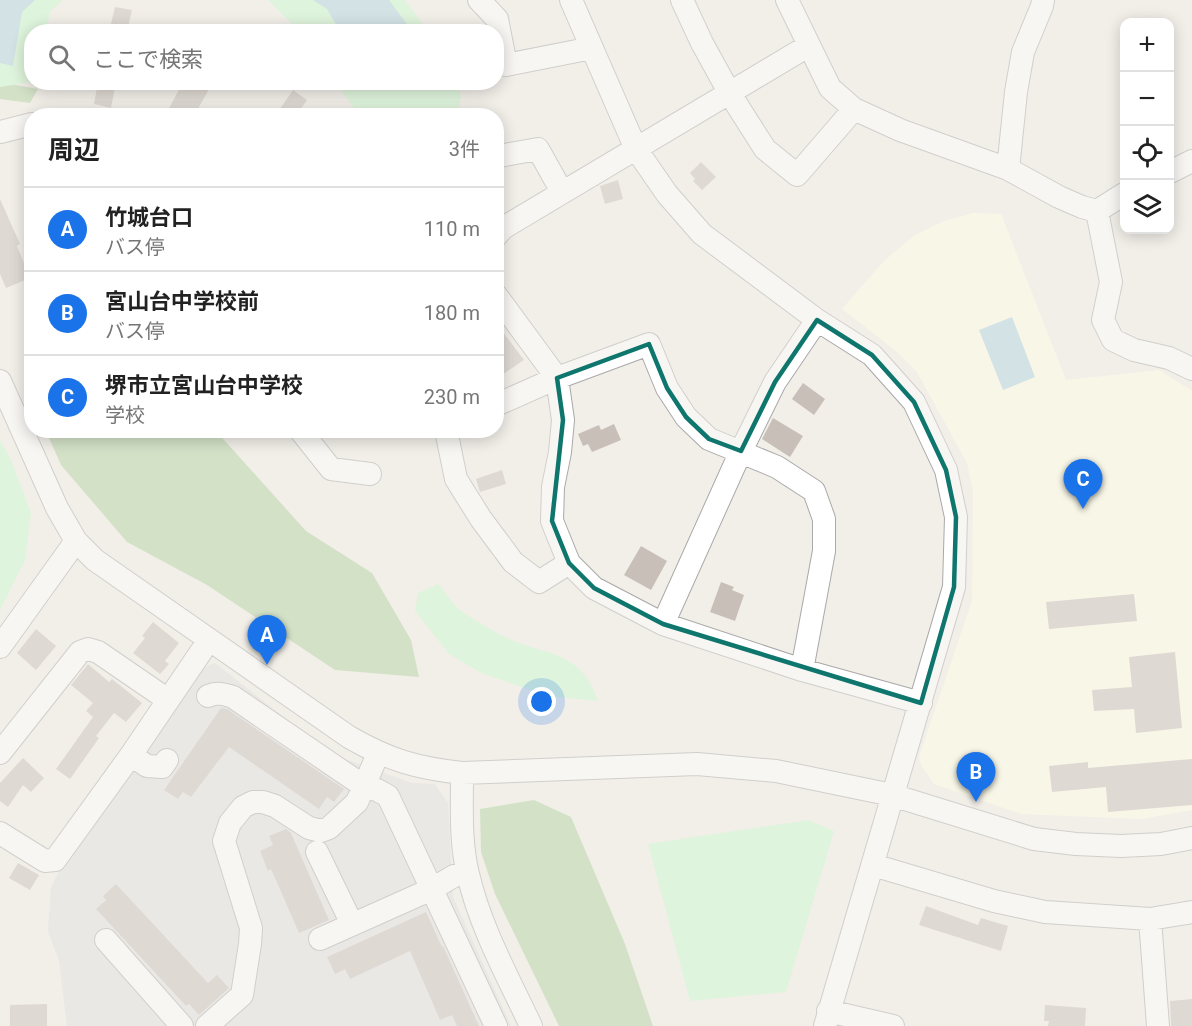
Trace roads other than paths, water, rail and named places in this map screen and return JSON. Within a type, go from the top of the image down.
[{"type":"street","points":[[479,0],[497,20],[498,24]]},
{"type":"street","points":[[571,0],[636,149],[667,194],[702,234],[817,320],[872,355],[914,402],[946,470],[956,518],[954,587],[827,1018],[893,1026]]},
{"type":"street","points":[[682,0],[730,94],[765,149],[797,175],[854,109]]},
{"type":"street","points":[[787,0],[830,88],[854,109],[900,130],[1008,169],[1082,207],[1097,211],[1120,197]]},
{"type":"street","points":[[1008,169],[1016,92],[1023,52],[1043,0]]},
{"type":"street","points":[[504,227],[808,46]]},
{"type":"street","points":[[504,55],[506,65],[592,48]]},
{"type":"street","points":[[0,132],[24,126]]},
{"type":"street","points":[[504,155],[538,149],[562,192]]},
{"type":"street","points":[[1174,170],[1192,161]]},
{"type":"street","points":[[1097,211],[1111,282],[1103,320],[1113,340],[1134,350],[1169,358],[1192,369]]},
{"type":"street","points":[[504,306],[556,378],[563,420],[553,487],[552,521],[569,563],[594,588],[663,624],[802,669],[921,703]]},
{"type":"street","points":[[663,624],[741,451],[776,382],[817,320]]},
{"type":"street","points":[[504,401],[556,378],[649,344],[667,388],[686,417],[709,439],[777,467],[814,491],[824,519],[824,551],[802,669]]},
{"type":"street","points":[[0,381],[24,434]]},
{"type":"street","points":[[26,438],[57,508],[76,541],[94,560],[349,737],[378,753],[424,769],[462,773],[697,764],[776,771],[892,795],[1034,839],[1121,846],[1161,844],[1192,838]]},
{"type":"street","points":[[306,438],[331,469],[370,474]]},
{"type":"street","points":[[448,438],[456,479],[481,519],[513,562],[539,582],[569,563]]},
{"type":"street","points":[[0,647],[76,541]]},
{"type":"street","points":[[0,833],[45,861],[55,860],[132,755],[209,640]]},
{"type":"street","points":[[0,753],[80,652],[88,649],[98,652],[168,700]]},
{"type":"street","points":[[208,696],[224,694],[233,697],[364,787],[388,796],[496,1026]]},
{"type":"street","points":[[207,1026],[242,995],[250,944],[251,928],[224,841],[230,823],[243,807],[253,802],[263,802],[275,806],[309,828],[321,831],[329,828],[357,802],[378,753]]},
{"type":"street","points":[[132,755],[147,766],[162,767],[167,760]]},
{"type":"street","points":[[462,773],[463,841],[467,872],[491,941],[531,1026]]},
{"type":"street","points":[[317,852],[352,924]]},
{"type":"street","points":[[873,865],[994,901],[1045,912],[1150,919],[1192,912]]},
{"type":"street","points":[[320,939],[467,872]]},
{"type":"street","points":[[1150,919],[1158,1026]]},
{"type":"street","points":[[106,940],[182,1026]]},
{"type":"water","points":[[0,0],[35,0],[22,12],[13,66],[0,63]]},
{"type":"water","points":[[313,0],[389,0],[407,24],[336,24],[327,9]]},
{"type":"water","points":[[1012,317],[1035,377],[1003,390],[979,330]]},
{"type":"place","name":"堺市立宮山台中学校","points":[[1083,509]]},
{"type":"place","name":"竹城台口","points":[[267,665]]},
{"type":"place","name":"宮山台中学校前","points":[[976,802]]}]
